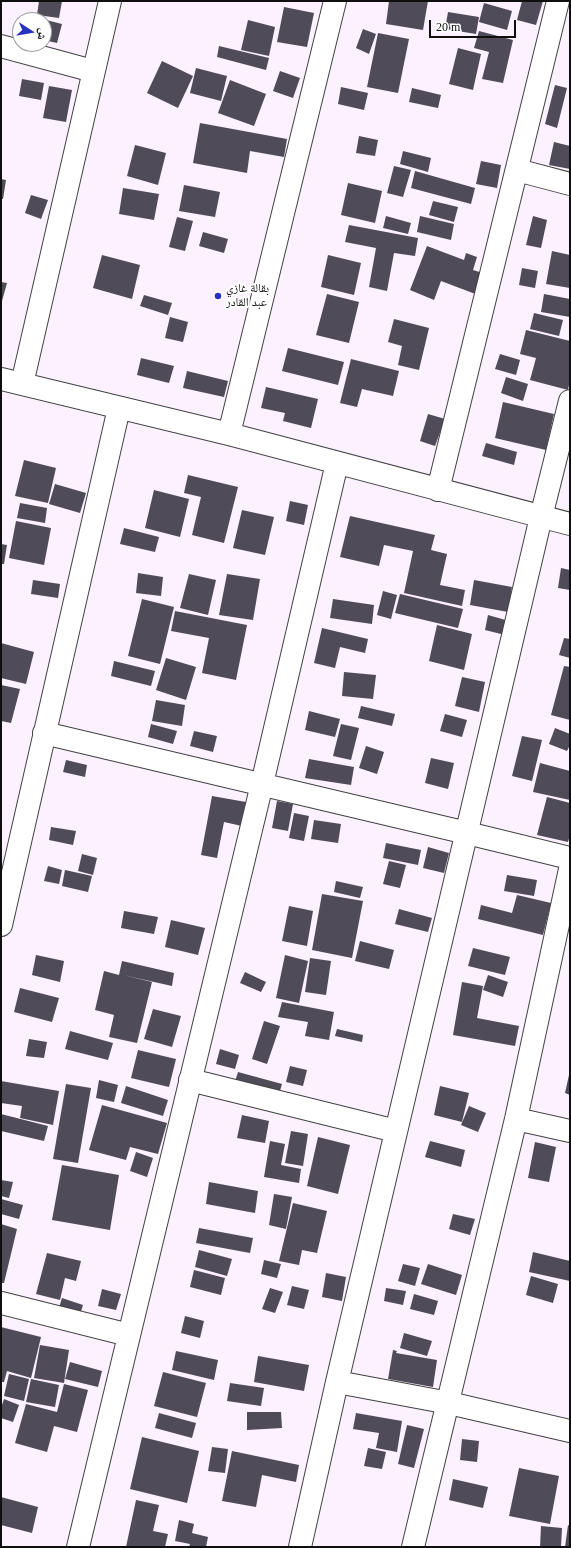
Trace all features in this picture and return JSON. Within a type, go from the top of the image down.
[{"type":"street","points":[[22,384],[110,1]]},
{"type":"street","points":[[229,434],[335,1]]},
{"type":"street","points":[[438,490],[558,1]]},
{"type":"street","points":[[1,46],[93,71]]},
{"type":"street","points":[[517,170],[570,184]]},
{"type":"street","points":[[1,379],[229,434],[570,524]]},
{"type":"street","points":[[300,1547],[336,1382],[541,517],[570,401]]},
{"type":"street","points":[[1,925],[119,408]]},
{"type":"street","points":[[78,1547],[262,784],[337,463]]},
{"type":"street","points":[[44,733],[570,858]]},
{"type":"street","points":[[413,1547],[516,1119],[570,869]]},
{"type":"street","points":[[190,1080],[396,1131]]},
{"type":"street","points":[[516,1119],[570,1131]]},
{"type":"street","points":[[1,1303],[129,1335]]},
{"type":"street","points":[[336,1382],[448,1403],[570,1431]]},
{"type":"building","points":[[39,1],[62,1],[59,18],[52,17],[52,12],[37,12]]},
{"type":"building","points":[[389,1],[428,1],[423,30],[386,24]]},
{"type":"building","points":[[522,1],[543,1],[536,25],[517,20]]},
{"type":"building","points":[[484,3],[512,11],[507,30],[479,22]]},
{"type":"building","points":[[284,7],[314,13],[307,47],[277,42]]},
{"type":"building","points":[[448,12],[479,17],[476,34],[445,29]]},
{"type":"building","points":[[248,20],[275,27],[269,56],[241,50]]},
{"type":"building","points":[[52,22],[62,24],[57,43],[52,42]]},
{"type":"building","points":[[363,29],[376,34],[369,54],[356,48]]},
{"type":"building","points":[[479,31],[513,40],[503,83],[482,79],[489,52],[474,48]]},
{"type":"building","points":[[378,33],[409,39],[398,93],[367,87]]},
{"type":"building","points":[[219,46],[269,58],[266,70],[217,57]]},
{"type":"building","points":[[458,48],[481,54],[473,90],[449,84]]},
{"type":"building","points":[[162,61],[193,76],[178,108],[147,93]]},
{"type":"building","points":[[196,68],[227,76],[221,101],[190,93]]},
{"type":"building","points":[[280,71],[300,78],[293,98],[273,91]]},
{"type":"building","points":[[22,79],[44,83],[41,100],[19,96]]},
{"type":"building","points":[[230,80],[266,94],[254,126],[218,113]]},
{"type":"building","points":[[555,85],[567,88],[557,128],[545,124]]},
{"type":"building","points":[[49,86],[72,90],[66,122],[43,118]]},
{"type":"building","points":[[341,87],[368,93],[364,110],[338,104]]},
{"type":"building","points":[[412,88],[441,95],[438,108],[409,102]]},
{"type":"building","points":[[200,123],[287,139],[284,157],[250,151],[247,173],[193,163]]},
{"type":"building","points":[[359,136],[378,140],[375,156],[356,153]]},
{"type":"building","points":[[554,142],[570,146],[570,169],[549,165]]},
{"type":"building","points":[[135,145],[166,153],[158,185],[127,176]]},
{"type":"building","points":[[403,151],[431,158],[428,172],[400,164]]},
{"type":"building","points":[[481,161],[501,165],[497,188],[476,184]]},
{"type":"building","points":[[394,166],[411,170],[403,197],[387,193]]},
{"type":"building","points":[[415,171],[475,188],[471,204],[411,188]]},
{"type":"building","points":[[1,179],[6,180],[3,199],[1,199]]},
{"type":"building","points":[[348,183],[382,191],[375,223],[341,215]]},
{"type":"building","points":[[184,185],[220,192],[215,217],[179,211]]},
{"type":"building","points":[[123,188],[159,194],[154,220],[119,214]]},
{"type":"building","points":[[31,195],[48,200],[41,219],[25,213]]},
{"type":"building","points":[[433,201],[458,207],[454,222],[429,215]]},
{"type":"building","points":[[386,216],[411,223],[408,234],[383,228]]},
{"type":"building","points":[[420,216],[454,224],[451,240],[417,232]]},
{"type":"building","points":[[533,216],[547,220],[541,248],[526,245]]},
{"type":"building","points":[[177,217],[193,221],[185,251],[169,247]]},
{"type":"building","points":[[349,225],[418,238],[415,256],[394,253],[387,291],[369,287],[376,248],[345,242]]},
{"type":"building","points":[[203,232],[228,239],[224,253],[199,246]]},
{"type":"building","points":[[427,246],[464,260],[466,253],[477,257],[473,270],[486,274],[478,295],[441,281],[434,300],[410,290]]},
{"type":"building","points":[[552,251],[570,255],[570,288],[546,284]]},
{"type":"building","points":[[102,255],[140,265],[132,299],[93,288]]},
{"type":"building","points":[[328,255],[361,263],[354,295],[321,287]]},
{"type":"building","points":[[522,268],[538,271],[535,288],[519,285]]},
{"type":"building","points":[[1,282],[7,283],[2,301],[1,301]]},
{"type":"building","points":[[327,294],[359,302],[349,343],[316,335]]},
{"type":"building","points":[[544,294],[570,299],[570,317],[541,312]]},
{"type":"building","points":[[144,295],[172,303],[168,315],[140,306]]},
{"type":"building","points":[[534,313],[563,320],[559,336],[530,329]]},
{"type":"building","points":[[170,317],[188,322],[183,342],[165,338]]},
{"type":"building","points":[[394,319],[429,328],[419,370],[398,365],[402,346],[388,342]]},
{"type":"building","points":[[526,330],[570,341],[570,380],[568,390],[530,380],[536,358],[520,354]]},
{"type":"building","points":[[288,348],[344,362],[338,385],[282,371]]},
{"type":"building","points":[[500,354],[520,360],[516,375],[495,369]]},
{"type":"building","points":[[141,358],[174,366],[169,383],[137,375]]},
{"type":"building","points":[[351,359],[399,371],[393,396],[362,389],[357,407],[340,403]]},
{"type":"building","points":[[187,371],[228,381],[224,397],[183,388]]},
{"type":"building","points":[[506,377],[528,384],[523,401],[501,393]]},
{"type":"building","points":[[266,387],[318,399],[311,428],[283,421],[285,413],[261,408]]},
{"type":"building","points":[[503,402],[554,414],[546,450],[495,438]]},
{"type":"building","points":[[428,414],[445,419],[435,446],[420,441]]},
{"type":"building","points":[[486,443],[517,452],[514,465],[482,456]]},
{"type":"building","points":[[24,460],[56,468],[48,503],[15,496]]},
{"type":"building","points":[[188,475],[238,487],[224,543],[192,535],[201,497],[184,493]]},
{"type":"building","points":[[55,484],[86,493],[80,513],[49,504]]},
{"type":"building","points":[[154,490],[189,499],[180,537],[145,528]]},
{"type":"building","points":[[290,501],[308,505],[304,525],[286,521]]},
{"type":"building","points":[[20,503],[47,508],[45,523],[17,518]]},
{"type":"building","points":[[242,510],[274,517],[265,555],[233,548]]},
{"type":"building","points":[[350,516],[435,535],[431,550],[447,554],[440,585],[465,590],[462,606],[404,593],[413,551],[384,545],[379,566],[340,557]]},
{"type":"building","points":[[16,521],[51,528],[44,565],[9,558]]},
{"type":"building","points":[[124,528],[159,537],[155,552],[120,544]]},
{"type":"building","points":[[1,544],[7,545],[4,564],[1,564]]},
{"type":"building","points":[[561,568],[570,570],[570,590],[558,588]]},
{"type":"building","points":[[138,573],[163,577],[161,596],[136,593]]},
{"type":"building","points":[[189,574],[216,580],[208,615],[180,608]]},
{"type":"building","points":[[227,574],[260,579],[253,620],[219,615]]},
{"type":"building","points":[[33,580],[60,584],[58,598],[31,594]]},
{"type":"building","points":[[474,580],[512,587],[508,612],[470,605]]},
{"type":"building","points":[[383,591],[397,595],[391,619],[377,615]]},
{"type":"building","points":[[400,594],[463,609],[458,628],[395,613]]},
{"type":"building","points":[[142,599],[174,607],[160,664],[128,656]]},
{"type":"building","points":[[333,599],[374,605],[372,624],[330,618]]},
{"type":"building","points":[[175,611],[247,625],[236,680],[202,673],[209,638],[171,631]]},
{"type":"building","points":[[488,615],[516,623],[513,637],[485,630]]},
{"type":"building","points":[[437,625],[472,634],[464,670],[429,661]]},
{"type":"building","points":[[322,628],[368,639],[365,653],[340,647],[335,668],[314,663]]},
{"type":"building","points":[[564,638],[570,639],[570,658],[559,655]]},
{"type":"building","points":[[1,643],[34,652],[26,684],[1,678]]},
{"type":"building","points":[[166,658],[196,667],[186,700],[156,690]]},
{"type":"building","points":[[114,661],[155,671],[151,686],[111,676]]},
{"type":"building","points":[[564,666],[570,667],[570,720],[551,715]]},
{"type":"building","points":[[344,672],[376,675],[373,699],[342,696]]},
{"type":"building","points":[[462,677],[485,682],[479,712],[455,706]]},
{"type":"building","points":[[1,685],[20,689],[11,723],[1,721]]},
{"type":"building","points":[[156,700],[185,705],[182,726],[152,721]]},
{"type":"building","points":[[361,706],[395,714],[392,726],[358,718]]},
{"type":"building","points":[[309,711],[340,719],[335,737],[305,730]]},
{"type":"building","points":[[445,714],[467,720],[462,737],[440,731]]},
{"type":"building","points":[[151,724],[177,731],[173,744],[148,737]]},
{"type":"building","points":[[341,724],[359,728],[351,760],[333,756]]},
{"type":"building","points":[[555,728],[570,734],[570,745],[567,751],[549,744]]},
{"type":"building","points":[[194,731],[217,736],[213,752],[190,746]]},
{"type":"building","points":[[522,736],[542,740],[532,781],[512,776]]},
{"type":"building","points":[[366,746],[384,752],[377,774],[359,768]]},
{"type":"building","points":[[431,758],[454,763],[448,789],[425,783]]},
{"type":"building","points":[[309,759],[354,767],[351,785],[305,778]]},
{"type":"building","points":[[66,760],[87,765],[85,777],[63,772]]},
{"type":"building","points":[[540,763],[570,771],[570,800],[533,792]]},
{"type":"building","points":[[212,796],[246,802],[242,826],[224,822],[217,858],[201,855]]},
{"type":"building","points":[[547,797],[570,803],[570,835],[568,842],[537,835]]},
{"type":"building","points":[[277,801],[293,804],[288,831],[272,828]]},
{"type":"building","points":[[294,813],[309,816],[304,841],[289,838]]},
{"type":"building","points":[[314,820],[341,824],[338,843],[311,839]]},
{"type":"building","points":[[51,827],[76,831],[73,845],[49,840]]},
{"type":"building","points":[[386,843],[421,850],[418,865],[383,858]]},
{"type":"building","points":[[428,847],[449,853],[444,873],[423,868]]},
{"type":"building","points":[[82,854],[97,858],[93,875],[78,871]]},
{"type":"building","points":[[389,861],[406,865],[400,888],[383,884]]},
{"type":"building","points":[[48,866],[62,870],[59,884],[44,881]]},
{"type":"building","points":[[65,870],[92,876],[88,892],[62,886]]},
{"type":"building","points":[[507,875],[537,880],[534,896],[504,891]]},
{"type":"building","points":[[336,881],[363,887],[360,898],[334,892]]},
{"type":"building","points":[[322,894],[363,901],[352,958],[312,950]]},
{"type":"building","points":[[517,895],[551,903],[543,935],[478,919],[481,905],[512,913]]},
{"type":"building","points":[[289,906],[313,911],[307,946],[282,941]]},
{"type":"building","points":[[399,909],[432,918],[428,932],[395,924]]},
{"type":"building","points":[[124,911],[158,917],[154,934],[121,928]]},
{"type":"building","points":[[171,920],[205,928],[198,955],[165,947]]},
{"type":"building","points":[[360,941],[394,950],[389,969],[355,961]]},
{"type":"building","points":[[473,948],[510,957],[505,975],[468,966]]},
{"type":"building","points":[[36,955],[64,961],[60,982],[32,975]]},
{"type":"building","points":[[285,955],[308,961],[299,1003],[276,998]]},
{"type":"building","points":[[310,958],[331,961],[326,995],[305,992]]},
{"type":"building","points":[[122,961],[174,973],[172,986],[123,975],[152,982],[137,1043],[109,1037],[114,1015],[95,1010],[104,971],[119,975]]},
{"type":"building","points":[[245,972],[266,982],[261,992],[240,983]]},
{"type":"building","points":[[488,975],[508,982],[503,997],[483,990]]},
{"type":"building","points":[[462,982],[483,986],[477,1018],[519,1026],[515,1046],[453,1035]]},
{"type":"building","points":[[20,988],[59,998],[52,1022],[14,1012]]},
{"type":"building","points":[[282,1002],[334,1012],[329,1040],[305,1036],[308,1022],[278,1017]]},
{"type":"building","points":[[153,1009],[181,1016],[172,1047],[144,1039]]},
{"type":"building","points":[[264,1021],[280,1026],[267,1064],[252,1059]]},
{"type":"building","points":[[337,1029],[363,1035],[362,1042],[335,1036]]},
{"type":"building","points":[[70,1031],[113,1043],[108,1060],[65,1049]]},
{"type":"building","points":[[29,1039],[47,1042],[44,1058],[26,1056]]},
{"type":"building","points":[[220,1049],[239,1055],[235,1069],[216,1064]]},
{"type":"building","points":[[138,1050],[176,1059],[169,1087],[131,1078]]},
{"type":"building","points":[[290,1066],[307,1070],[303,1086],[286,1082]]},
{"type":"building","points":[[238,1072],[282,1084],[277,1101],[233,1088]]},
{"type":"building","points":[[570,1075],[570,1095],[565,1093]]},
{"type":"building","points":[[99,1080],[118,1085],[114,1102],[96,1098]]},
{"type":"building","points":[[1,1081],[59,1091],[53,1125],[20,1118],[22,1106],[1,1103]]},
{"type":"building","points":[[66,1084],[91,1088],[78,1163],[53,1159]]},
{"type":"building","points":[[126,1086],[168,1100],[163,1116],[121,1103]]},
{"type":"building","points":[[440,1086],[469,1093],[462,1122],[434,1115]]},
{"type":"building","points":[[102,1105],[167,1123],[158,1154],[130,1147],[126,1160],[89,1150]]},
{"type":"building","points":[[469,1106],[486,1113],[478,1132],[461,1125]]},
{"type":"building","points":[[1,1114],[48,1126],[44,1141],[1,1131]]},
{"type":"building","points":[[242,1115],[269,1121],[265,1143],[237,1138]]},
{"type":"building","points":[[291,1131],[308,1134],[303,1166],[285,1163]]},
{"type":"building","points":[[318,1137],[350,1145],[338,1194],[307,1186]]},
{"type":"building","points":[[270,1141],[285,1144],[281,1165],[301,1169],[299,1183],[264,1177]]},
{"type":"building","points":[[430,1141],[465,1150],[461,1167],[425,1157]]},
{"type":"building","points":[[535,1142],[556,1147],[549,1182],[528,1178]]},
{"type":"building","points":[[136,1152],[153,1158],[147,1177],[130,1171]]},
{"type":"building","points":[[62,1165],[119,1175],[110,1230],[52,1220]]},
{"type":"building","points":[[1,1180],[13,1182],[9,1198],[1,1196]]},
{"type":"building","points":[[209,1182],[258,1191],[255,1213],[206,1204]]},
{"type":"building","points":[[274,1194],[292,1197],[286,1229],[269,1225]]},
{"type":"building","points":[[1,1199],[23,1205],[19,1219],[1,1214]]},
{"type":"building","points":[[293,1203],[327,1211],[317,1253],[302,1250],[299,1265],[279,1261]]},
{"type":"building","points":[[453,1214],[475,1219],[470,1235],[449,1229]]},
{"type":"building","points":[[1,1224],[17,1229],[4,1283],[1,1283]]},
{"type":"building","points":[[199,1228],[253,1238],[250,1253],[196,1243]]},
{"type":"building","points":[[199,1250],[232,1259],[227,1276],[195,1267]]},
{"type":"building","points":[[533,1252],[570,1261],[570,1281],[529,1272]]},
{"type":"building","points":[[47,1253],[81,1261],[76,1281],[65,1278],[60,1300],[36,1294]]},
{"type":"building","points":[[264,1260],[281,1264],[277,1278],[261,1274]]},
{"type":"building","points":[[403,1264],[420,1268],[415,1286],[398,1281]]},
{"type":"building","points":[[428,1264],[462,1275],[456,1295],[421,1284]]},
{"type":"building","points":[[194,1270],[225,1278],[221,1295],[190,1287]]},
{"type":"building","points":[[326,1273],[346,1277],[342,1301],[322,1297]]},
{"type":"building","points":[[531,1276],[558,1284],[553,1303],[526,1295]]},
{"type":"building","points":[[292,1286],[309,1290],[304,1309],[287,1305]]},
{"type":"building","points":[[270,1288],[283,1292],[275,1313],[262,1309]]},
{"type":"building","points":[[386,1288],[406,1291],[403,1305],[384,1301]]},
{"type":"building","points":[[102,1289],[121,1294],[116,1310],[98,1306]]},
{"type":"building","points":[[414,1294],[438,1301],[434,1315],[410,1309]]},
{"type":"building","points":[[62,1298],[83,1305],[78,1321],[57,1314]]},
{"type":"building","points":[[185,1316],[204,1321],[200,1338],[181,1333]]},
{"type":"building","points":[[1,1327],[41,1337],[31,1378],[7,1371],[4,1382],[1,1382]]},
{"type":"building","points":[[404,1333],[432,1341],[427,1356],[400,1348]]},
{"type":"building","points":[[40,1345],[69,1350],[64,1383],[34,1378]]},
{"type":"building","points":[[393,1350],[397,1351],[396,1353],[437,1360],[433,1387],[388,1379]]},
{"type":"building","points":[[176,1351],[218,1360],[214,1380],[172,1370]]},
{"type":"building","points":[[258,1356],[309,1365],[304,1391],[254,1382]]},
{"type":"building","points":[[70,1362],[102,1371],[98,1387],[65,1379]]},
{"type":"building","points":[[163,1372],[206,1383],[197,1417],[154,1406]]},
{"type":"building","points":[[9,1374],[29,1379],[24,1401],[4,1396]]},
{"type":"building","points":[[31,1379],[59,1385],[55,1407],[26,1402]]},
{"type":"building","points":[[230,1383],[264,1388],[261,1406],[227,1401]]},
{"type":"building","points":[[64,1384],[88,1390],[77,1432],[54,1426],[47,1452],[15,1443],[26,1404],[57,1412]]},
{"type":"building","points":[[4,1399],[19,1405],[13,1422],[1,1418],[1,1408]]},
{"type":"building","points":[[247,1412],[281,1412],[282,1428],[247,1430]]},
{"type":"building","points":[[159,1413],[196,1423],[192,1438],[155,1428]]},
{"type":"building","points":[[356,1413],[402,1421],[397,1452],[376,1448],[379,1433],[353,1429]]},
{"type":"building","points":[[407,1425],[424,1429],[414,1468],[398,1464]]},
{"type":"building","points":[[142,1437],[199,1451],[187,1503],[130,1489]]},
{"type":"building","points":[[462,1439],[479,1441],[477,1462],[460,1460]]},
{"type":"building","points":[[212,1447],[228,1449],[225,1473],[208,1471]]},
{"type":"building","points":[[368,1448],[386,1452],[382,1469],[364,1466]]},
{"type":"building","points":[[232,1451],[299,1465],[296,1482],[262,1475],[256,1507],[222,1501]]},
{"type":"building","points":[[519,1468],[559,1476],[550,1524],[509,1516]]},
{"type":"building","points":[[453,1479],[488,1487],[483,1508],[449,1500]]},
{"type":"building","points":[[1,1497],[38,1507],[32,1533],[1,1525]]},
{"type":"building","points":[[136,1500],[159,1505],[153,1531],[168,1534],[165,1547],[126,1547]]},
{"type":"building","points":[[179,1520],[194,1524],[192,1533],[208,1537],[206,1547],[189,1547],[190,1544],[175,1541]]},
{"type":"building","points":[[568,1525],[570,1526],[570,1547],[565,1547]]},
{"type":"building","points":[[541,1526],[562,1528],[561,1547],[540,1547]]},
{"type":"place","name":"بقالة غازي عبد القادر","points":[[218,296]]}]
